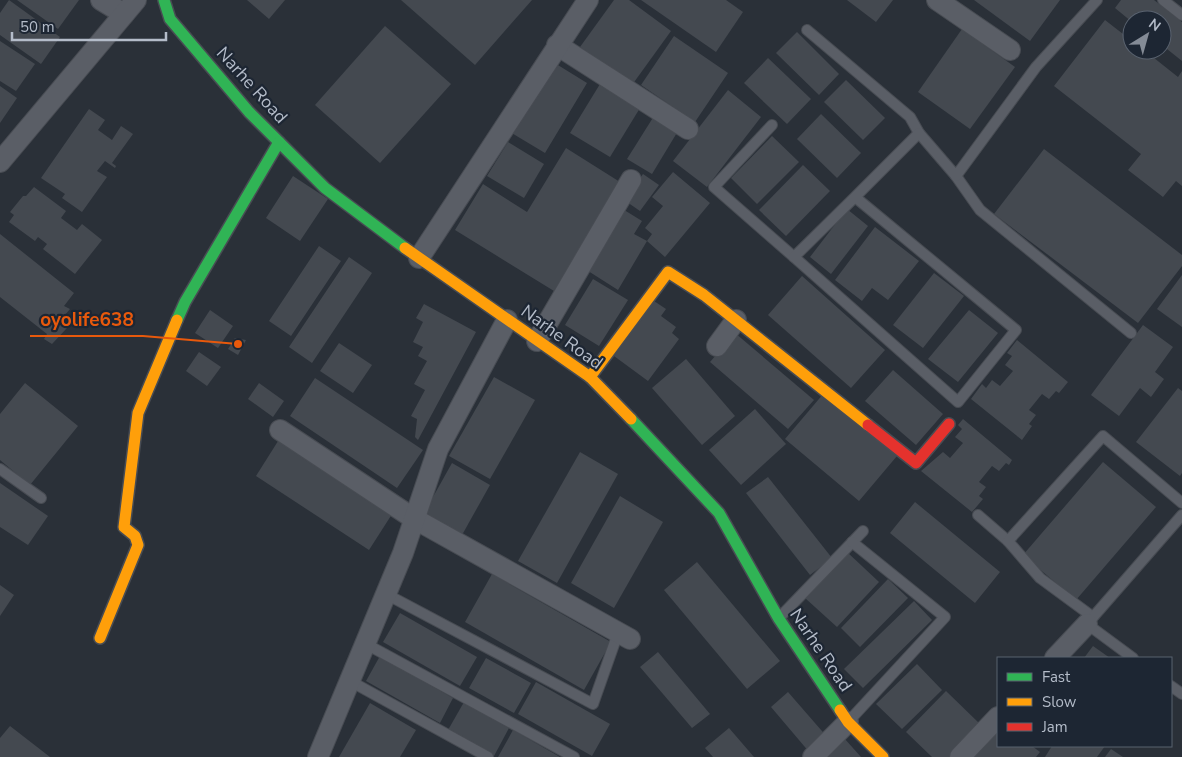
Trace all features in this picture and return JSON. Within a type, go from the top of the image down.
[{"type":"street","points":[[0,162],[130,7],[101,0]]},
{"type":"street","name":"Narhe Road","points":[[164,0],[170,19],[249,112],[325,188],[418,258],[590,377],[695,485],[718,513],[779,619],[848,722],[883,757]]},
{"type":"street","points":[[418,258],[588,0]]},
{"type":"street","points":[[937,0],[1010,50]]},
{"type":"street","points":[[557,45],[688,129]]},
{"type":"street","points":[[100,638],[138,545],[134,536],[124,527],[138,413],[184,302],[279,142]]},
{"type":"street","points":[[537,340],[631,180]]},
{"type":"street","points":[[590,377],[668,272],[704,295],[916,463],[949,424]]},
{"type":"street","points":[[318,757],[403,553],[438,449],[507,320]]},
{"type":"street","points":[[717,346],[736,320]]},
{"type":"street","points":[[280,430],[414,518],[624,636]]},
{"type":"street","points":[[1056,657],[1090,620]]},
{"type":"street","points":[[960,757],[997,718]]},
{"type":"street","points":[[813,757],[848,722]]},
{"type":"lane","points":[[956,176],[1036,67],[1098,0]]},
{"type":"lane","points":[[1163,0],[1182,14]]},
{"type":"lane","points":[[807,30],[910,117],[919,133],[956,176],[980,210],[1131,333]]},
{"type":"lane","points":[[772,125],[714,186],[958,402],[1016,330],[855,197]]},
{"type":"lane","points":[[794,257],[919,133]]},
{"type":"lane","points":[[1008,542],[1103,436],[1182,503]]},
{"type":"lane","points":[[0,469],[41,498]]},
{"type":"lane","points":[[1090,620],[1182,514]]},
{"type":"lane","points":[[978,515],[1008,542],[1040,578],[1132,657]]},
{"type":"lane","points":[[779,619],[863,531]]},
{"type":"lane","points":[[848,722],[945,618],[852,542]]},
{"type":"lane","points":[[386,594],[594,704],[624,636]]},
{"type":"lane","points":[[366,644],[574,757]]},
{"type":"lane","points":[[350,681],[488,757]]},
{"type":"building","points":[[9,0],[60,37],[41,64],[0,35],[0,13]]},
{"type":"building","points":[[17,0],[79,0],[58,29]]},
{"type":"building","points":[[247,0],[285,0],[269,19]]},
{"type":"building","points":[[401,0],[532,0],[475,65]]},
{"type":"building","points":[[614,0],[629,0],[671,31],[632,85],[580,47]]},
{"type":"building","points":[[641,0],[726,0],[743,12],[716,52]]},
{"type":"building","points":[[847,0],[893,0],[876,22]]},
{"type":"building","points":[[974,0],[1060,0],[1030,41]]},
{"type":"building","points":[[1121,0],[1154,0],[1167,10],[1122,10],[1122,14],[1115,8]]},
{"type":"building","points":[[1172,14],[1182,22],[1182,61],[1172,53]]},
{"type":"building","points":[[1105,20],[1122,33],[1122,60],[1157,60],[1178,77],[1182,71],[1182,186],[1176,181],[1163,197],[1128,170],[1141,154],[1054,86]]},
{"type":"building","points":[[385,26],[451,84],[380,163],[315,105]]},
{"type":"building","points":[[962,29],[1015,67],[970,129],[918,92]]},
{"type":"building","points":[[797,32],[839,74],[819,95],[776,53]]},
{"type":"building","points":[[674,36],[728,73],[695,122],[641,85]]},
{"type":"building","points":[[0,41],[35,64],[16,91],[0,81]]},
{"type":"building","points":[[768,58],[811,99],[787,124],[744,83]]},
{"type":"building","points":[[553,62],[587,83],[545,153],[510,132]]},
{"type":"building","points":[[846,80],[885,118],[863,140],[824,102]]},
{"type":"building","points":[[600,84],[640,108],[610,157],[570,133]]},
{"type":"building","points":[[0,86],[17,98],[0,123]]},
{"type":"building","points":[[728,90],[761,117],[707,187],[673,161]]},
{"type":"building","points":[[89,109],[105,120],[98,130],[112,140],[121,126],[133,134],[112,163],[116,166],[115,168],[105,161],[97,171],[107,177],[82,212],[62,198],[65,194],[41,178]]},
{"type":"building","points":[[821,114],[861,153],[837,178],[797,139]]},
{"type":"building","points":[[654,116],[678,131],[652,174],[627,159]]},
{"type":"building","points":[[772,136],[799,162],[757,204],[731,178]]},
{"type":"building","points":[[508,142],[544,164],[524,198],[487,176]]},
{"type":"building","points":[[566,148],[620,182],[554,291],[455,230],[483,184],[527,212]]},
{"type":"building","points":[[1044,149],[1182,255],[1182,266],[1138,323],[994,214]]},
{"type":"building","points":[[803,165],[830,191],[786,236],[759,210]]},
{"type":"building","points":[[673,172],[710,203],[665,257],[647,241],[652,234],[645,228],[663,206],[652,197]]},
{"type":"building","points":[[643,174],[659,185],[640,211],[624,200]]},
{"type":"building","points":[[293,176],[328,199],[300,241],[266,218]]},
{"type":"building","points":[[34,187],[66,211],[61,218],[77,230],[82,224],[102,240],[75,274],[43,249],[47,244],[38,237],[35,241],[9,222],[14,215],[10,212],[23,196],[26,196]]},
{"type":"building","points":[[621,208],[642,221],[634,234],[647,241],[618,290],[585,269]]},
{"type":"building","points":[[847,209],[868,226],[831,274],[810,257]]},
{"type":"building","points":[[875,227],[919,261],[888,300],[872,288],[862,301],[835,280]]},
{"type":"building","points":[[0,234],[74,293],[64,306],[70,309],[65,315],[68,318],[62,323],[67,328],[52,344],[44,339],[47,334],[0,297]]},
{"type":"building","points":[[319,246],[341,261],[291,336],[269,321]]},
{"type":"building","points":[[349,257],[372,273],[312,363],[289,347]]},
{"type":"building","points":[[934,273],[964,296],[923,348],[893,325]]},
{"type":"building","points":[[1182,275],[1182,327],[1157,309]]},
{"type":"building","points":[[802,276],[885,350],[851,388],[768,315]]},
{"type":"building","points":[[593,279],[628,300],[599,346],[565,325]]},
{"type":"building","points":[[654,301],[666,309],[661,316],[676,327],[672,333],[679,339],[648,381],[614,356]]},
{"type":"building","points":[[424,304],[476,332],[418,440],[415,437],[417,419],[411,416],[425,390],[414,384],[427,361],[418,356],[423,347],[413,342],[423,322],[416,318]]},
{"type":"building","points":[[210,310],[233,326],[218,348],[195,333]]},
{"type":"building","points":[[969,310],[998,333],[958,382],[928,359]]},
{"type":"building","points":[[1143,325],[1173,347],[1155,372],[1164,379],[1151,397],[1140,388],[1119,416],[1091,395]]},
{"type":"building","points":[[735,333],[814,400],[788,429],[710,362]]},
{"type":"building","points":[[235,338],[246,340],[238,355],[228,349]]},
{"type":"building","points":[[1017,340],[1068,382],[1059,393],[1056,391],[1049,399],[1042,394],[1029,410],[1036,415],[1029,424],[1032,426],[1022,440],[971,399],[982,384],[986,388],[992,380],[1000,386],[1013,371],[1005,365],[1012,356],[1007,353]]},
{"type":"building","points":[[339,343],[372,365],[353,393],[320,371]]},
{"type":"building","points":[[199,352],[221,367],[207,386],[186,371]]},
{"type":"building","points":[[686,359],[735,416],[702,445],[652,388]]},
{"type":"building","points":[[893,370],[943,414],[916,445],[865,401]]},
{"type":"building","points":[[494,377],[535,400],[490,479],[449,456]]},
{"type":"building","points":[[315,378],[423,450],[397,488],[290,416]]},
{"type":"building","points":[[25,383],[78,426],[30,485],[0,460],[0,414]]},
{"type":"building","points":[[259,383],[284,401],[273,417],[248,399]]},
{"type":"building","points":[[1178,388],[1182,391],[1182,473],[1180,476],[1136,442]]},
{"type":"building","points":[[824,393],[897,456],[859,501],[785,439]]},
{"type":"building","points":[[755,409],[786,444],[741,485],[709,450]]},
{"type":"building","points":[[963,419],[1012,460],[1009,465],[1006,463],[999,471],[992,466],[979,482],[986,487],[979,496],[983,499],[972,512],[921,471],[943,452],[950,458],[963,443],[955,437],[962,429],[958,425]]},
{"type":"building","points":[[280,438],[394,511],[369,550],[256,476]]},
{"type":"building","points":[[580,452],[618,474],[557,583],[518,561]]},
{"type":"building","points":[[1103,462],[1156,507],[1076,600],[1023,555]]},
{"type":"building","points":[[452,463],[490,485],[462,535],[424,513]]},
{"type":"building","points":[[768,477],[832,558],[810,575],[746,493]]},
{"type":"building","points":[[0,483],[48,516],[28,545],[0,527]]},
{"type":"building","points":[[620,496],[663,522],[614,608],[571,583]]},
{"type":"building","points":[[915,502],[1000,572],[975,603],[890,533]]},
{"type":"building","points":[[847,552],[879,582],[837,627],[805,598]]},
{"type":"building","points":[[697,562],[780,661],[747,689],[664,590]]},
{"type":"building","points":[[492,574],[611,642],[584,690],[465,622]]},
{"type":"building","points":[[888,579],[908,598],[860,647],[841,628]]},
{"type":"building","points":[[0,585],[14,595],[0,616]]},
{"type":"building","points":[[914,601],[932,620],[863,688],[844,669]]},
{"type":"building","points":[[400,613],[477,657],[460,686],[383,642]]},
{"type":"building","points":[[1093,646],[1109,657],[1085,657]]},
{"type":"building","points":[[658,652],[710,714],[692,728],[640,667]]},
{"type":"building","points":[[380,656],[453,698],[440,723],[366,681]]},
{"type":"building","points":[[486,658],[531,683],[514,713],[469,688]]},
{"type":"building","points":[[917,664],[942,690],[902,729],[876,704]]},
{"type":"building","points":[[536,682],[610,724],[592,756],[518,714]]},
{"type":"building","points":[[946,691],[981,725],[949,757],[932,757],[906,732]]},
{"type":"building","points":[[788,692],[828,738],[810,753],[771,707]]},
{"type":"building","points":[[464,702],[509,728],[494,756],[448,730]]},
{"type":"building","points":[[370,703],[416,730],[400,757],[339,757]]},
{"type":"building","points":[[997,722],[997,747],[1033,747],[1040,752],[1036,757],[971,757]]},
{"type":"building","points":[[10,726],[50,757],[0,757],[0,738]]},
{"type":"building","points":[[729,728],[754,757],[713,757],[705,748]]},
{"type":"building","points":[[513,730],[560,757],[498,757]]},
{"type":"building","points":[[844,738],[861,757],[822,757]]},
{"type":"building","points":[[1051,747],[1104,747],[1097,757],[1045,757]]},
{"type":"building","points":[[1111,749],[1123,757],[1105,757]]},
{"type":"traffic: fast","points":[[164,0],[170,19],[249,112],[325,188],[405,248]]},
{"type":"traffic: fast","points":[[177,320],[185,302],[279,142]]},
{"type":"traffic: fast","points":[[631,419],[719,513],[779,619],[840,710]]},
{"type":"traffic: slow","points":[[405,248],[590,377],[631,419]]},
{"type":"traffic: slow","points":[[590,377],[668,272],[704,295],[868,425]]},
{"type":"traffic: slow","points":[[100,638],[138,545],[135,536],[124,527],[138,413],[177,320]]},
{"type":"traffic: slow","points":[[840,710],[848,722],[883,757]]},
{"type":"traffic: jam","points":[[868,425],[916,463],[949,424]]},
{"type":"place","name":"oyolife638","points":[[238,344]]}]
